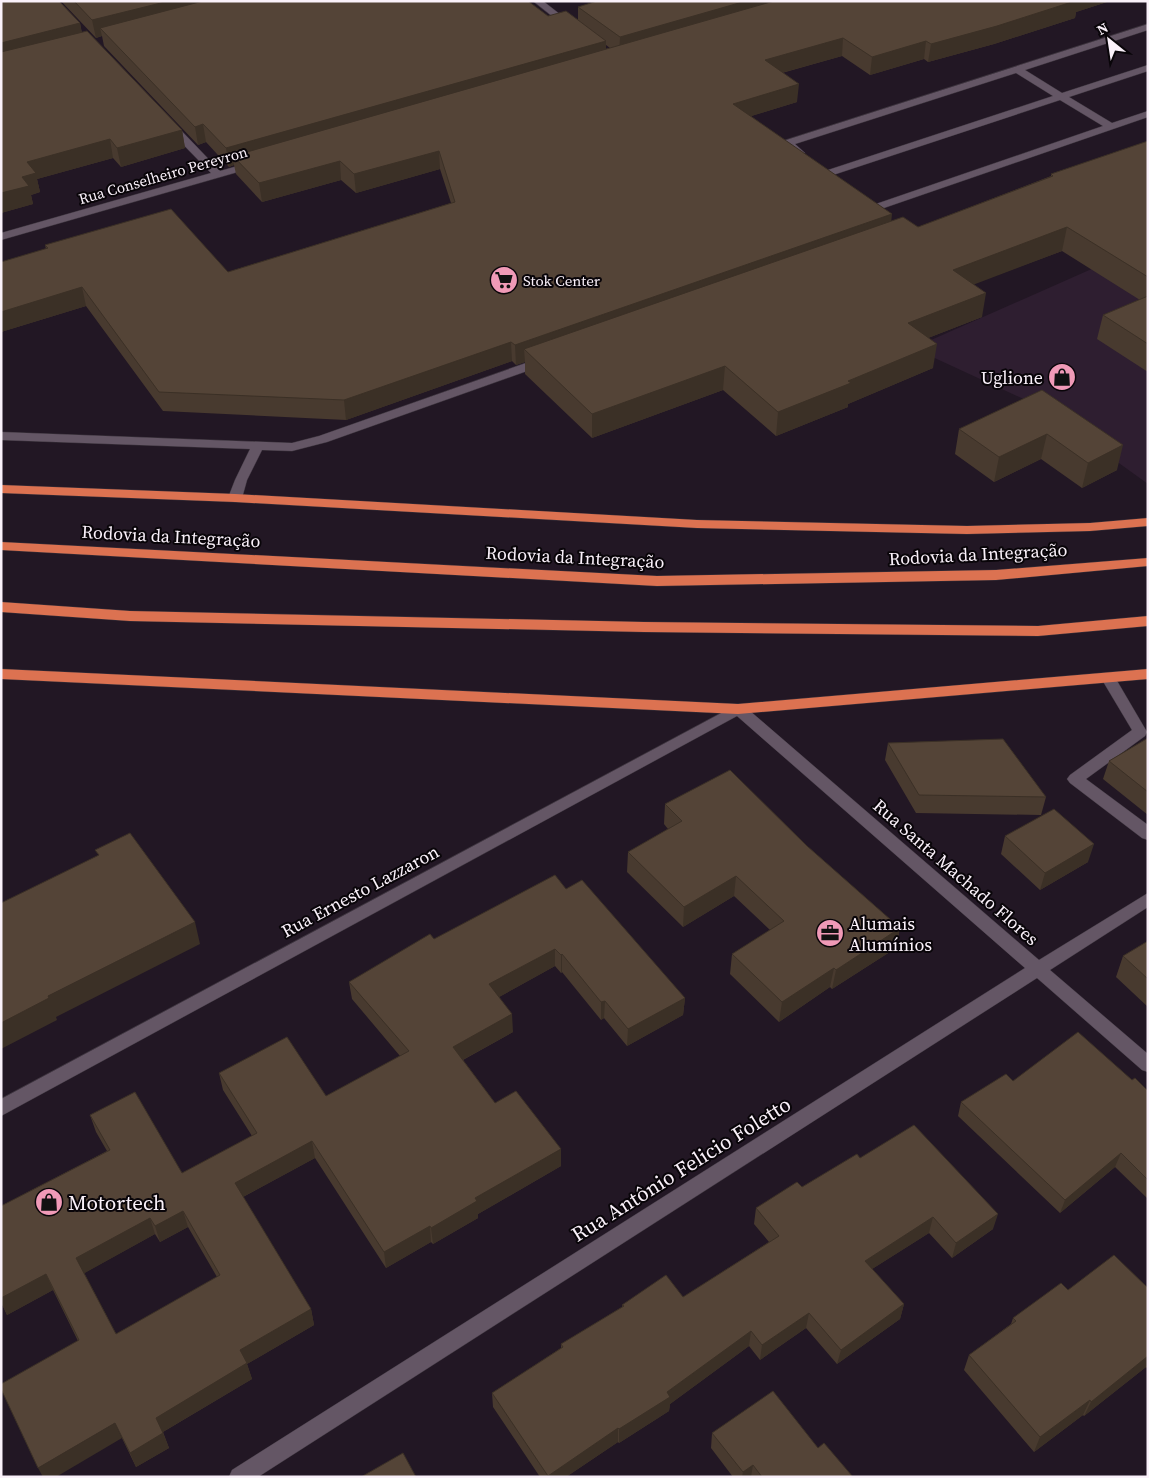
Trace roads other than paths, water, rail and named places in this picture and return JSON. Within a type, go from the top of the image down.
[{"type":"highway","points":[[1,489],[235,498],[697,524],[967,530],[1090,527],[1148,522]]},
{"type":"highway","name":"Rodovia da Integração","points":[[1,546],[657,581],[996,575],[1148,562]]},
{"type":"highway","points":[[1,608],[130,616],[644,627],[1038,631],[1148,621]]},
{"type":"highway","points":[[1,674],[738,709],[1148,674]]},
{"type":"street","points":[[537,1],[577,31]]},
{"type":"street","points":[[808,158],[787,143],[1148,27]]},
{"type":"street","points":[[845,184],[825,170],[1148,68]]},
{"type":"street","points":[[1018,70],[1111,127]]},
{"type":"street","points":[[890,216],[873,204],[1148,114]]},
{"type":"street","points":[[165,119],[218,175]]},
{"type":"street","name":"Rua Conselheiro Pereyron","points":[[1,237],[265,161]]},
{"type":"street","points":[[1,436],[292,447],[323,439],[558,356]]},
{"type":"street","points":[[235,498],[241,480],[258,446]]},
{"type":"street","points":[[1108,678],[1140,732],[1075,779],[1148,834]]},
{"type":"street","name":"Rua Santa Machado Flores","points":[[738,709],[1148,1065]]},
{"type":"street","name":"Rua Ernesto Lazzaron","points":[[1,1108],[738,709]]},
{"type":"street","name":"Rua Antônio Felicio Foletto","points":[[239,1477],[1148,899]]},
{"type":"place","name":"Stok Center","points":[[504,280]]},
{"type":"place","name":"Uglione","points":[[1062,377]]},
{"type":"place","name":"Alumais Alumínios","points":[[830,933]]},
{"type":"place","name":"Motortech","points":[[49,1202]]}]
